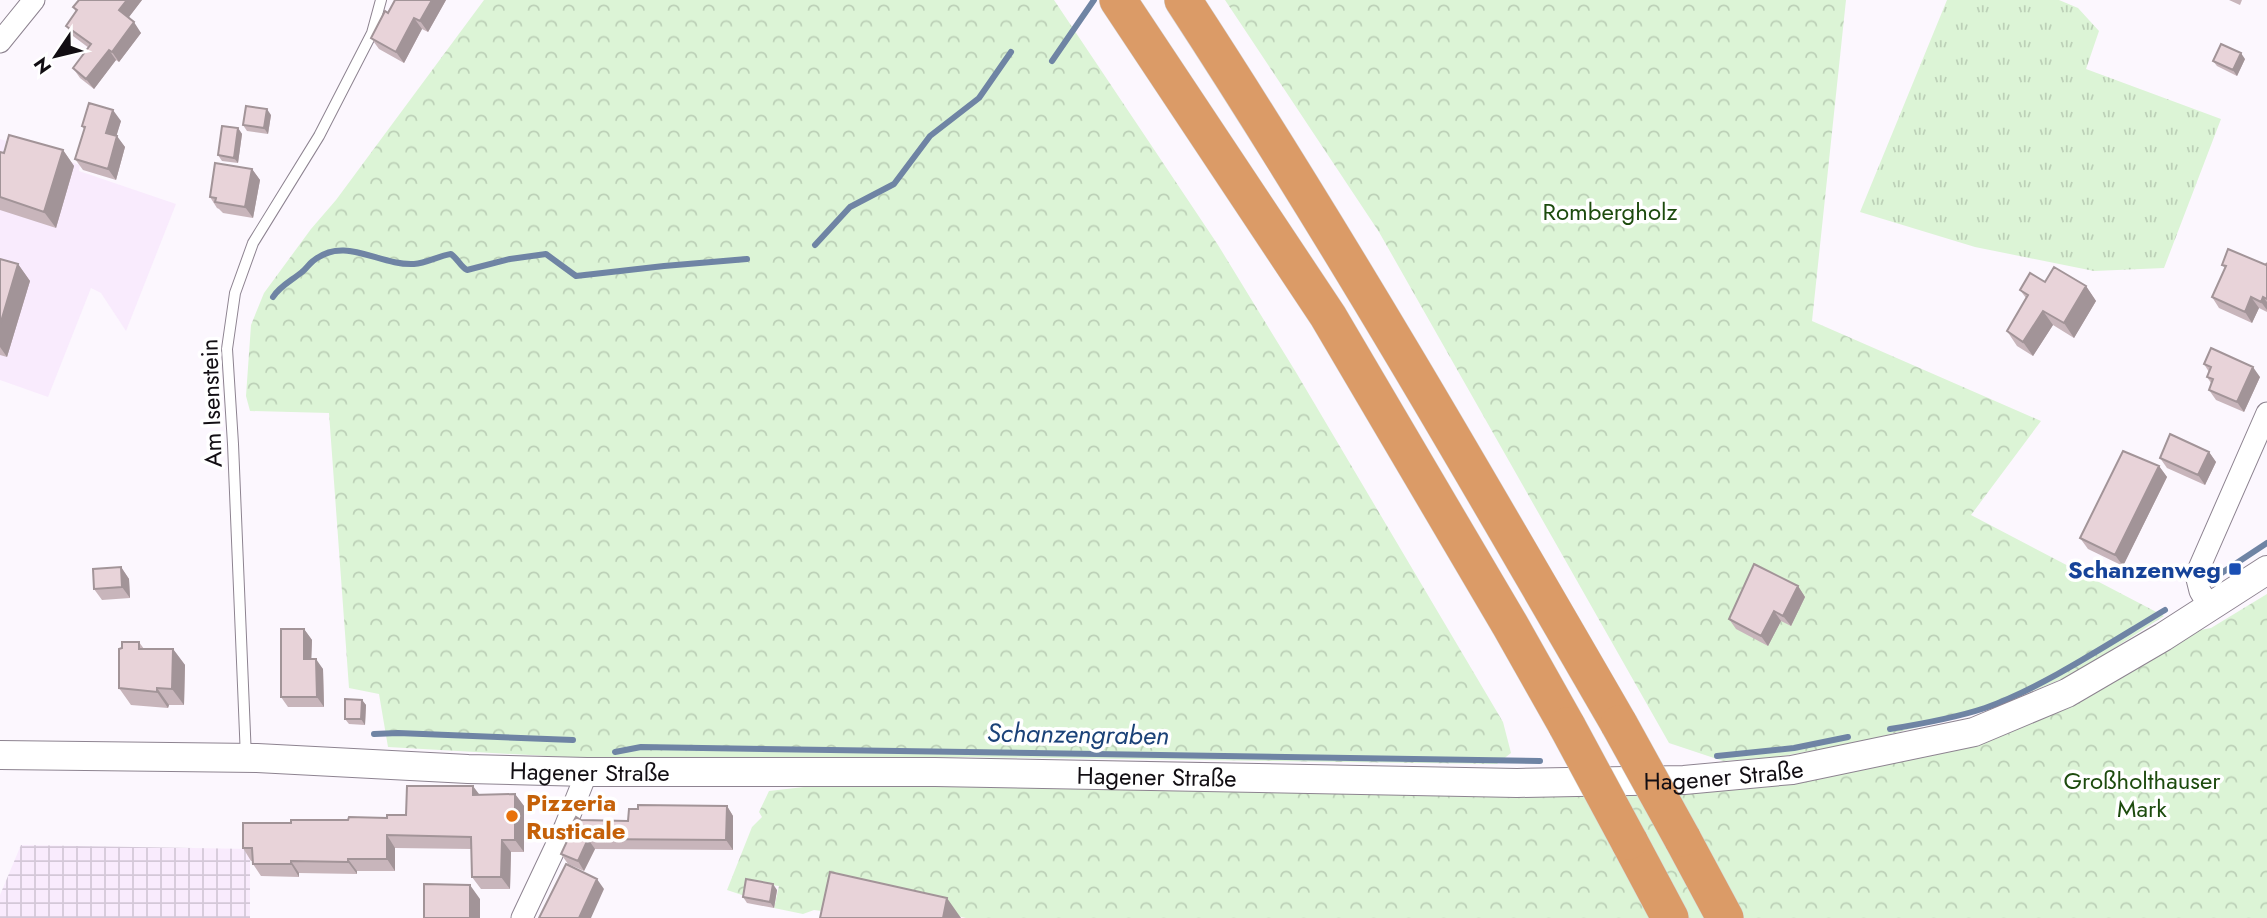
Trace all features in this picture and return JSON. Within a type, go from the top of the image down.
[{"type":"highway","points":[[1118,0],[1328,316],[1510,625],[1670,918]]},
{"type":"highway","points":[[1183,0],[1253,107],[1437,409],[1619,724],[1725,918]]},
{"type":"main road","name":"Hagener Straße","points":[[0,755],[246,758],[587,772],[935,772],[1517,783],[1684,780],[1779,771],[1974,732],[2067,693],[2163,637],[2267,570]]},
{"type":"street","points":[[0,42],[34,0]]},
{"type":"street","points":[[2209,606],[2200,591],[2196,575],[2267,413]]},
{"type":"street","points":[[522,918],[565,827],[587,772]]},
{"type":"lane","name":"Am Isenstein","points":[[246,758],[227,349],[235,293],[253,243],[320,136],[372,33],[381,0]]},
{"type":"shaded area","points":[[0,139],[80,165],[79,171],[176,204],[126,331],[101,293],[91,288],[48,397],[0,380]]},
{"type":"shaded area","points":[[21,845],[250,849],[250,918],[0,918],[0,895]]},
{"type":"green space","points":[[484,0],[1054,0],[1218,245],[1297,374],[1503,722],[1511,753],[1497,764],[969,757],[634,761],[388,747],[379,694],[349,688],[329,413],[250,411],[246,396],[251,325],[264,293]]},
{"type":"green space","name":"Rombergholz","points":[[1225,0],[1846,0],[1812,321],[2041,421],[1971,515],[2164,616],[2076,673],[1992,708],[1852,744],[1776,757],[1723,761],[1669,743],[1379,232]]},
{"type":"green space","points":[[1947,0],[2059,0],[2078,8],[2099,31],[2086,69],[2221,119],[2164,268],[2094,271],[1975,247],[1860,212]]},
{"type":"green space","name":"Großholthauser Mark","points":[[2267,594],[2267,918],[966,918],[841,890],[837,913],[814,910],[803,914],[774,908],[779,886],[748,882],[745,896],[727,890],[752,827],[762,817],[759,812],[769,791],[935,772],[1684,780],[1974,732],[2163,637],[2211,628]]},
{"type":"building","points":[[79,0],[127,0],[119,10],[134,22],[112,52],[109,50],[86,79],[73,68],[91,44],[66,26],[77,10],[73,7]]},
{"type":"building","points":[[395,0],[432,0],[420,21],[414,18],[396,52],[371,38],[385,11],[388,13]]},
{"type":"building","points":[[2221,44],[2241,53],[2233,70],[2213,61]]},
{"type":"building","points":[[89,103],[113,110],[106,133],[117,136],[108,169],[75,159]]},
{"type":"building","points":[[246,106],[267,109],[264,128],[243,125]]},
{"type":"building","points":[[222,126],[238,128],[234,158],[218,155]]},
{"type":"building","points":[[9,135],[63,150],[44,212],[0,197],[0,152],[4,153]]},
{"type":"building","points":[[215,163],[252,169],[245,207],[215,202],[216,198],[210,197]]},
{"type":"building","points":[[2228,249],[2266,265],[2267,263],[2267,299],[2263,297],[2261,302],[2251,297],[2245,312],[2212,297],[2226,266],[2222,265]]},
{"type":"building","points":[[0,259],[18,264],[0,325]]},
{"type":"building","points":[[2054,267],[2086,286],[2064,323],[2043,311],[2023,342],[2007,331],[2028,295],[2020,290],[2030,273],[2045,282]]},
{"type":"building","points":[[2211,348],[2253,367],[2237,402],[2209,390],[2213,379],[2207,377],[2211,367],[2204,364]]},
{"type":"building","points":[[2170,434],[2209,452],[2198,475],[2160,458]]},
{"type":"building","points":[[2123,451],[2159,466],[2115,555],[2080,538]]},
{"type":"building","points":[[1754,564],[1798,586],[1783,616],[1774,611],[1761,636],[1729,619]]},
{"type":"building","points":[[121,567],[122,587],[94,589],[93,569]]},
{"type":"building","points":[[281,629],[304,629],[304,659],[316,659],[317,697],[281,697]]},
{"type":"building","points":[[122,642],[139,642],[139,649],[173,649],[172,689],[157,688],[157,692],[119,688],[119,649],[122,648]]},
{"type":"building","points":[[345,699],[362,700],[361,719],[345,719]]},
{"type":"building","points":[[407,786],[473,786],[473,795],[515,794],[515,840],[502,840],[501,877],[472,877],[471,837],[387,835],[387,859],[348,859],[348,862],[291,861],[291,864],[253,864],[252,848],[243,848],[243,823],[291,823],[291,820],[348,820],[349,817],[387,818],[387,815],[406,815]]},
{"type":"building","points":[[638,805],[727,806],[726,840],[588,839],[578,861],[561,854],[569,837],[566,835],[576,817],[581,820],[628,821],[629,809],[638,809]]},
{"type":"building","points":[[566,864],[597,879],[579,918],[539,918]]},
{"type":"building","points":[[830,872],[947,898],[943,918],[820,918]]},
{"type":"building","points":[[746,879],[773,884],[770,902],[743,897]]},
{"type":"building","points":[[424,884],[470,885],[470,918],[424,918]]},
{"type":"waterway","points":[[1052,61],[1094,0]]},
{"type":"waterway","points":[[815,245],[850,207],[894,184],[930,136],[979,98],[1011,52]]},
{"type":"waterway","points":[[273,297],[313,261],[337,251],[350,251],[388,261],[414,264],[451,254],[467,270],[510,259],[546,254],[576,276],[747,259]]},
{"type":"waterway","name":"Schanzengraben","points":[[2211,580],[2267,543]]},
{"type":"waterway","name":"Schanzengraben","points":[[1890,729],[1962,715],[2007,699],[2077,663],[2165,610]]},
{"type":"waterway","name":"Schanzengraben","points":[[374,734],[573,740]]},
{"type":"waterway","name":"Schanzengraben","points":[[1717,756],[1794,748],[1848,737]]},
{"type":"waterway","name":"Schanzengraben","points":[[615,752],[641,747],[1540,761]]},
{"type":"place","name":"Schanzenweg","points":[[2235,569]]},
{"type":"place","name":"Pizzeria Rusticale","points":[[512,816]]}]
